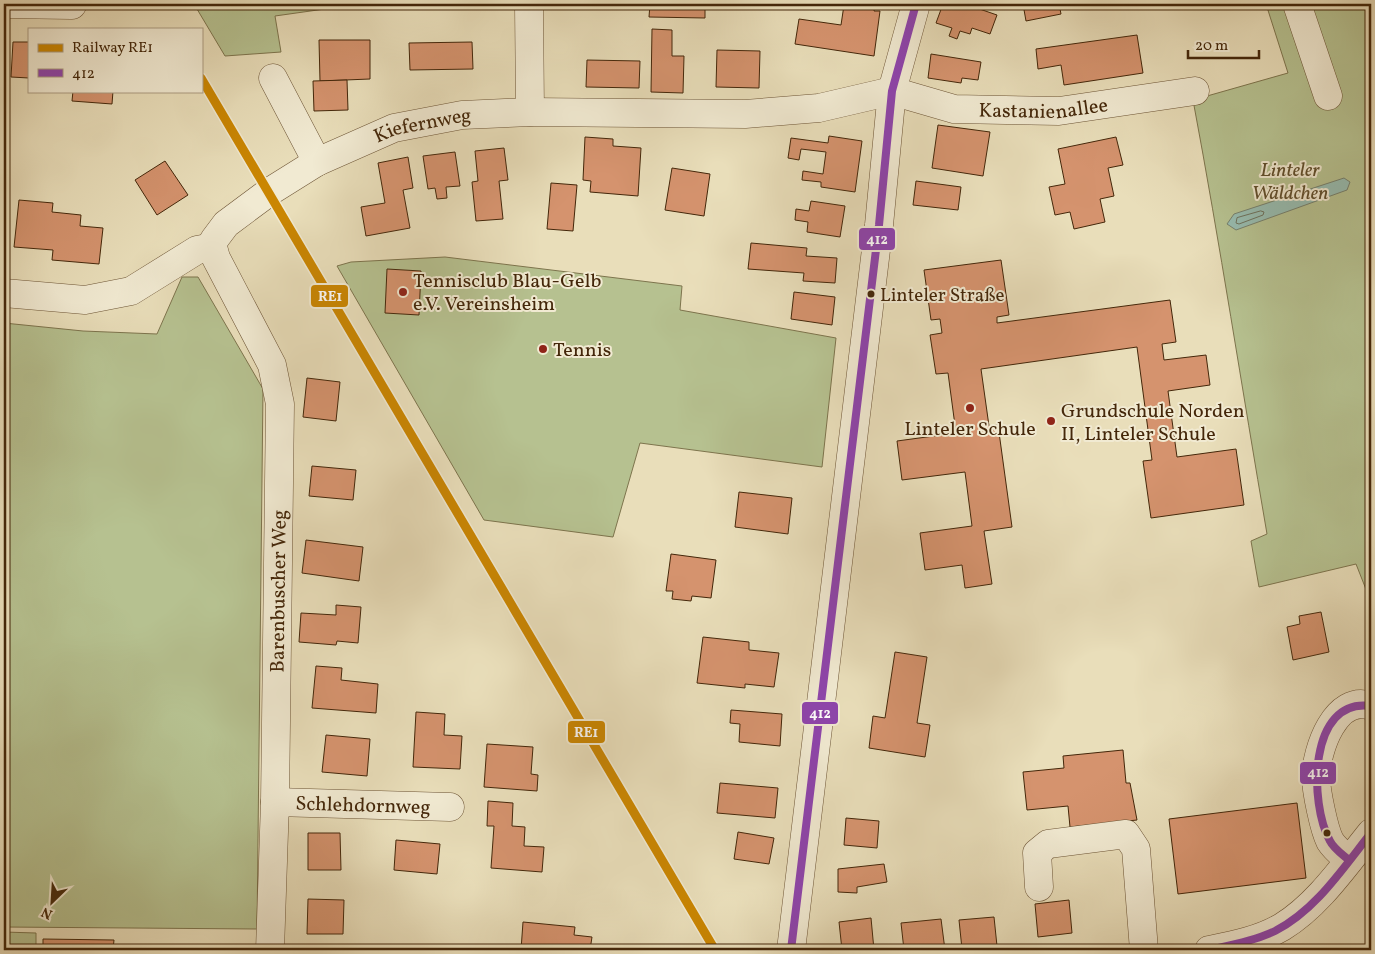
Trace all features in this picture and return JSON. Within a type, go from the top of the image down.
[{"type":"street","points":[[4,4],[72,5]]},
{"type":"street","points":[[529,4],[530,112]]},
{"type":"street","points":[[791,950],[878,233],[892,91],[916,4]]},
{"type":"street","points":[[1297,4],[1328,96]]},
{"type":"street","points":[[273,78],[317,162]]},
{"type":"street","name":"Kiefernweg","points":[[213,247],[218,233],[226,224],[269,192],[317,162],[394,128],[462,115],[530,112],[745,114],[819,108],[892,91]]},
{"type":"street","name":"Kastanienallee","points":[[892,91],[954,109],[1001,112],[1059,111],[1195,91]]},
{"type":"street","points":[[4,294],[85,300],[131,291],[198,250],[213,247]]},
{"type":"street","name":"Barenbuscher Weg","points":[[213,247],[223,273],[272,365],[280,404],[275,802],[270,950]]},
{"type":"street","points":[[1340,851],[1328,836],[1316,778],[1317,763],[1327,733],[1343,711],[1353,705],[1364,703],[1371,706]]},
{"type":"street","name":"Schlehdornweg","points":[[275,802],[450,807]]},
{"type":"street","points":[[1209,950],[1262,937],[1282,926],[1308,905],[1340,851],[1371,833]]},
{"type":"street","points":[[1039,887],[1037,853],[1048,844],[1126,834],[1136,849],[1144,950]]},
{"type":"green space","points":[[194,4],[353,5],[275,16],[281,52],[225,56]]},
{"type":"green space","name":"Linteler Wäldchen","points":[[1266,4],[1371,4],[1371,602],[1356,564],[1259,587],[1251,541],[1267,534],[1193,100],[1288,73]]},
{"type":"green space","points":[[445,257],[682,286],[680,310],[836,338],[822,467],[640,443],[613,537],[484,520],[337,266],[351,262]]},
{"type":"green space","points":[[182,277],[198,277],[263,389],[257,929],[4,927],[4,323],[83,331],[157,334]]},
{"type":"green space","points":[[4,932],[36,933],[36,950],[4,950]]},
{"type":"water","points":[[1344,178],[1350,182],[1347,190],[1236,230],[1227,224],[1234,214]]},
{"type":"building","points":[[558,4],[585,4],[585,9],[558,8]]},
{"type":"building","points":[[650,4],[705,4],[705,18],[649,17]]},
{"type":"building","points":[[836,4],[875,4],[874,11],[880,11],[874,56],[795,44],[799,19],[841,25],[844,5]]},
{"type":"building","points":[[943,4],[959,7],[960,4],[965,4],[997,15],[990,34],[972,28],[970,34],[960,31],[957,39],[949,36],[952,28],[936,23]]},
{"type":"building","points":[[1023,4],[1086,4],[1060,9],[1061,14],[1026,21]]},
{"type":"building","points":[[652,29],[672,30],[672,56],[684,56],[683,93],[651,92]]},
{"type":"building","points":[[1137,35],[1143,73],[1064,85],[1061,65],[1038,69],[1036,49]]},
{"type":"building","points":[[319,40],[370,40],[370,79],[320,81]]},
{"type":"building","points":[[13,42],[28,42],[28,78],[11,77]]},
{"type":"building","points":[[472,42],[473,69],[410,70],[409,43]]},
{"type":"building","points":[[717,50],[760,51],[759,88],[716,87]]},
{"type":"building","points":[[931,54],[981,62],[978,80],[962,78],[961,83],[928,78]]},
{"type":"building","points":[[587,60],[640,61],[639,88],[586,87]]},
{"type":"building","points":[[347,80],[348,110],[314,111],[313,81]]},
{"type":"building","points":[[73,92],[113,92],[112,104],[72,101]]},
{"type":"building","points":[[938,125],[990,132],[983,176],[932,168]]},
{"type":"building","points":[[829,136],[862,141],[855,192],[821,187],[821,182],[802,180],[803,171],[823,174],[826,152],[801,149],[799,160],[788,158],[791,138],[828,143]]},
{"type":"building","points":[[585,137],[613,139],[613,146],[641,148],[638,196],[590,192],[591,181],[583,180]]},
{"type":"building","points":[[1116,137],[1123,165],[1108,168],[1114,196],[1100,199],[1105,222],[1074,229],[1070,212],[1055,215],[1049,187],[1065,184],[1058,149]]},
{"type":"building","points":[[504,148],[508,180],[499,181],[503,219],[476,221],[472,182],[478,181],[475,151]]},
{"type":"building","points":[[455,152],[460,186],[446,187],[447,198],[437,199],[435,188],[428,189],[423,156]]},
{"type":"building","points":[[408,157],[413,188],[403,190],[410,228],[366,236],[361,207],[385,203],[378,163]]},
{"type":"building","points":[[165,161],[188,195],[157,215],[135,180]]},
{"type":"building","points":[[672,168],[710,174],[704,216],[665,210]]},
{"type":"building","points":[[916,181],[961,187],[958,210],[913,205]]},
{"type":"building","points":[[551,183],[577,185],[573,231],[547,229]]},
{"type":"building","points":[[19,200],[53,203],[52,212],[81,215],[80,226],[103,228],[99,264],[52,260],[53,250],[14,247]]},
{"type":"building","points":[[811,201],[845,206],[840,237],[807,232],[808,222],[795,220],[796,209],[809,211]]},
{"type":"building","points":[[751,243],[807,248],[806,256],[837,258],[835,283],[803,281],[804,273],[748,269]]},
{"type":"building","name":"Linteler Schule","points":[[1001,260],[1009,315],[997,317],[997,323],[1170,300],[1176,342],[1162,344],[1164,360],[1206,355],[1210,385],[1168,391],[1177,457],[1236,449],[1244,505],[1151,518],[1143,461],[1152,460],[1137,347],[981,369],[989,426],[998,425],[1012,527],[984,531],[992,584],[965,588],[962,565],[925,570],[920,533],[972,526],[965,472],[902,480],[897,441],[956,433],[948,373],[936,374],[930,335],[942,333],[940,319],[931,320],[924,270]]},
{"type":"building","name":"Tennisclub Blau-Gelb e.V. Vereinsheim","points":[[387,269],[421,271],[419,315],[385,313]]},
{"type":"building","points":[[794,292],[835,297],[832,325],[791,319]]},
{"type":"building","points":[[307,378],[340,382],[336,421],[303,417]]},
{"type":"building","points":[[312,466],[356,470],[353,500],[309,496]]},
{"type":"building","points":[[739,492],[792,498],[788,534],[735,527]]},
{"type":"building","points":[[306,540],[363,547],[359,581],[302,573]]},
{"type":"building","points":[[671,554],[716,560],[711,598],[692,596],[691,601],[672,599],[673,591],[666,591]]},
{"type":"building","points":[[336,605],[361,607],[358,643],[337,641],[336,645],[299,642],[301,613],[336,615]]},
{"type":"building","points":[[1321,612],[1329,652],[1293,660],[1287,627],[1300,624],[1299,616]]},
{"type":"building","points":[[703,637],[749,642],[749,650],[779,653],[774,687],[745,684],[745,688],[697,683]]},
{"type":"building","points":[[895,652],[927,657],[917,723],[930,725],[925,757],[869,748],[873,716],[885,718]]},
{"type":"building","points":[[316,666],[342,668],[341,680],[378,684],[376,713],[312,708]]},
{"type":"building","points":[[731,710],[782,714],[780,746],[739,742],[740,724],[730,723]]},
{"type":"building","points":[[416,712],[445,714],[444,735],[462,736],[460,769],[413,767]]},
{"type":"building","points":[[326,735],[370,739],[367,776],[322,772]]},
{"type":"building","points":[[487,744],[533,747],[531,774],[538,775],[537,791],[484,787]]},
{"type":"building","points":[[1123,750],[1126,783],[1130,783],[1137,820],[1070,827],[1068,806],[1027,810],[1023,772],[1064,768],[1063,756]]},
{"type":"building","points":[[720,783],[778,788],[775,818],[717,813]]},
{"type":"building","points":[[488,801],[513,803],[512,826],[525,827],[524,846],[544,847],[542,872],[491,868],[494,826],[487,826]]},
{"type":"building","points":[[1297,803],[1306,878],[1178,894],[1169,819]]},
{"type":"building","points":[[846,818],[879,821],[877,848],[844,845]]},
{"type":"building","points":[[738,832],[774,838],[769,864],[734,859]]},
{"type":"building","points":[[308,833],[340,833],[341,870],[308,870]]},
{"type":"building","points":[[396,840],[440,844],[437,874],[394,870]]},
{"type":"building","points":[[884,864],[887,882],[857,887],[857,893],[838,892],[838,869]]},
{"type":"building","points":[[308,899],[344,900],[343,934],[307,934]]},
{"type":"building","points":[[1069,900],[1072,933],[1038,937],[1035,904]]},
{"type":"building","points":[[994,917],[997,946],[962,949],[959,920]]},
{"type":"building","points":[[871,918],[874,950],[842,950],[839,922]]},
{"type":"building","points":[[941,919],[945,950],[904,950],[901,923]]},
{"type":"building","points":[[523,922],[575,927],[574,935],[592,937],[590,950],[521,950]]},
{"type":"building","points":[[43,939],[114,940],[113,950],[43,950]]},
{"type":"rail line","name":"RE1","points":[[202,80],[715,950]]},
{"type":"transit line","name":"412","points":[[791,950],[879,225],[892,91],[916,4]]},
{"type":"transit line","name":"412","points":[[1349,860],[1332,844],[1323,824],[1317,780],[1319,756],[1325,735],[1335,718],[1350,708],[1371,706]]},
{"type":"transit line","name":"412","points":[[1209,950],[1259,937],[1275,931],[1290,922],[1328,887],[1371,833]]},
{"type":"place","name":"Tennisclub Blau-Gelb e.V. Vereinsheim","points":[[403,292]]},
{"type":"place","name":"Linteler Straße","points":[[871,294]]},
{"type":"place","name":"Tennis","points":[[543,349]]},
{"type":"place","name":"Linteler Schule","points":[[970,408]]},
{"type":"place","name":"Grundschule Norden II, Linteler Schule","points":[[1051,421]]}]
